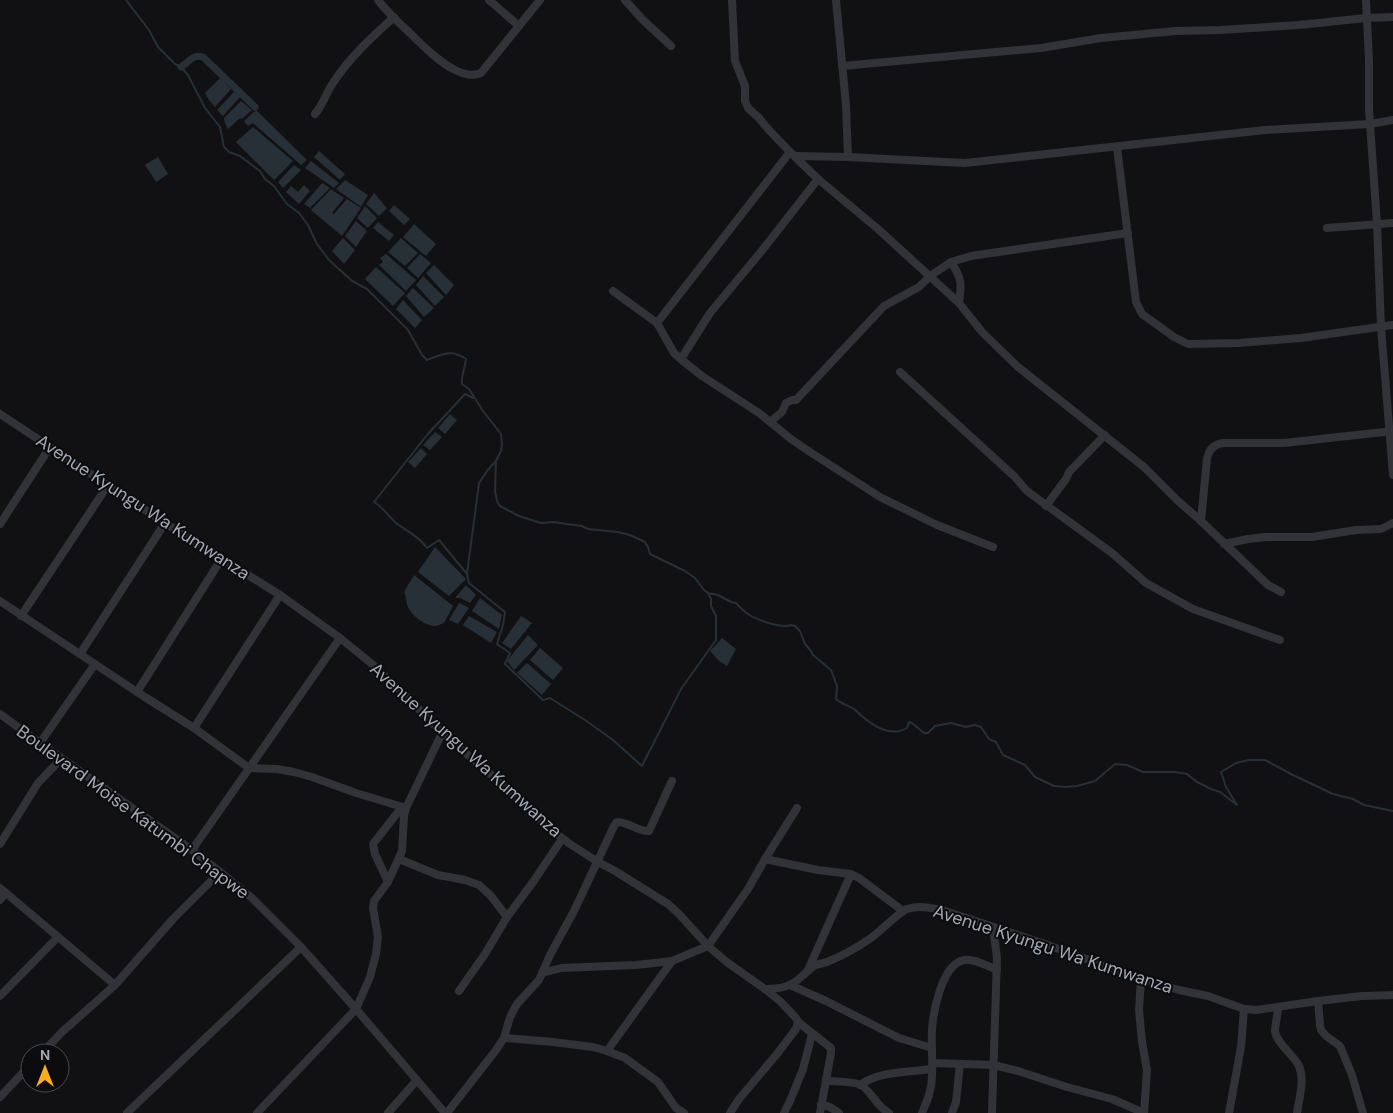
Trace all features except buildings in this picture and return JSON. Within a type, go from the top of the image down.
[{"type":"street","points":[[378,0],[430,52],[454,70],[470,76],[476,76],[481,73],[540,0]]},
{"type":"street","points":[[489,0],[519,26]]},
{"type":"street","points":[[625,0],[643,20],[672,46]]},
{"type":"street","points":[[732,0],[735,61],[745,86],[745,100],[748,108],[818,179],[878,229],[959,303],[982,332],[1018,367],[1144,467],[1224,544],[1268,584],[1281,592]]},
{"type":"street","points":[[836,0],[846,105],[848,157]]},
{"type":"street","points":[[1366,0],[1370,124],[1377,224],[1381,327],[1385,388],[1392,431],[1393,475]]},
{"type":"street","points":[[315,114],[333,83],[360,48],[394,17]]},
{"type":"street","points":[[842,66],[1041,48],[1101,38],[1176,31],[1299,25],[1393,17]]},
{"type":"street","points":[[792,154],[965,163],[1265,130],[1370,124],[1393,120]]},
{"type":"street","points":[[1117,147],[1136,302],[1142,314],[1174,337],[1188,344],[1239,343],[1301,338],[1393,325]]},
{"type":"street","points":[[657,323],[792,154]]},
{"type":"street","points":[[681,359],[710,313],[818,179]]},
{"type":"street","points":[[1327,228],[1393,223]]},
{"type":"street","points":[[770,422],[782,412],[786,403],[796,400],[884,306],[918,287],[930,276],[951,262],[971,256],[1128,234]]},
{"type":"street","points":[[951,262],[960,276],[959,303]]},
{"type":"street","points":[[613,291],[657,323],[674,353],[681,359],[702,376],[759,413],[803,448],[880,497],[936,525],[993,547]]},
{"type":"street","points":[[900,372],[1015,477],[1027,491],[1112,553],[1146,583],[1193,609],[1280,640]]},
{"type":"street","name":"Avenue Kyungu Wa Kumwanza","points":[[0,414],[165,523],[280,595],[340,638],[372,664],[407,696],[442,733],[495,778],[546,826],[562,839],[668,904],[708,946],[781,1002],[798,1022],[831,1048],[826,1080]]},
{"type":"street","points":[[1202,521],[1208,453],[1215,445],[1220,443],[1284,443],[1392,431]]},
{"type":"street","points":[[1046,506],[1069,472],[1105,436]]},
{"type":"street","points":[[0,524],[50,447]]},
{"type":"street","points":[[21,616],[108,484]]},
{"type":"street","points":[[80,654],[165,523]]},
{"type":"street","points":[[1224,544],[1266,536],[1312,537],[1356,530],[1381,529],[1393,523]]},
{"type":"street","points":[[137,692],[222,558]]},
{"type":"street","points":[[194,728],[280,595]]},
{"type":"street","points":[[0,601],[194,728],[249,768],[294,772],[404,808]]},
{"type":"street","points":[[192,850],[340,638]]},
{"type":"street","points":[[40,744],[95,664]]},
{"type":"street","name":"Boulevard Moise Katumbi Chapwe","points":[[0,714],[192,850],[267,912],[301,947],[446,1113]]},
{"type":"street","points":[[388,882],[375,854],[373,844],[404,808],[442,733]]},
{"type":"street","points":[[0,844],[38,783],[62,759]]},
{"type":"street","points":[[446,1113],[504,1038],[510,1017],[517,1004],[534,986],[542,973],[614,826],[617,822],[624,822],[647,832],[651,829],[672,781]]},
{"type":"street","points":[[257,1113],[356,1009],[370,977],[376,954],[378,937],[373,908],[374,901],[388,882],[399,859],[403,844],[404,808]]},
{"type":"street","points":[[542,973],[560,968],[636,965],[672,961],[708,946],[748,889],[797,808]]},
{"type":"street","points":[[458,991],[485,954],[506,917],[533,882],[562,839]]},
{"type":"street","points":[[399,859],[438,875],[465,880],[479,885],[491,896],[506,917]]},
{"type":"street","points":[[765,859],[818,870],[850,874],[859,878],[904,911],[871,938],[828,962],[816,965],[790,985],[766,989]]},
{"type":"street","points":[[52,1043],[115,985],[173,920],[220,872]]},
{"type":"street","points":[[808,970],[850,874]]},
{"type":"street","points":[[0,900],[3,891],[115,985]]},
{"type":"street","name":"Avenue Kyungu Wa Kumwanza","points":[[904,911],[917,907],[945,911],[1042,943],[1141,979],[1208,996],[1244,1009],[1278,1008],[1318,1000],[1393,994]]},
{"type":"street","points":[[992,1113],[996,970],[996,946],[993,927]]},
{"type":"street","points":[[0,996],[58,937]]},
{"type":"street","points":[[127,1113],[301,947]]},
{"type":"street","points":[[922,1113],[930,1095],[933,1066],[932,1029],[942,983],[949,971],[961,960],[967,960],[996,970]]},
{"type":"street","points":[[607,1050],[672,961]]},
{"type":"street","points":[[547,962],[560,968]]},
{"type":"street","points":[[860,1085],[876,1076],[933,1066],[960,1064],[994,1065],[1112,1099],[1144,1113],[1147,1070],[1139,1010],[1141,979]]},
{"type":"street","points":[[790,985],[899,1038],[932,1048]]},
{"type":"street","points":[[1318,1000],[1321,1030],[1340,1046],[1352,1075],[1363,1113]]},
{"type":"street","points":[[1278,1008],[1275,1030],[1277,1038],[1299,1065],[1301,1085],[1298,1113]]},
{"type":"street","points":[[1229,1113],[1241,1047],[1244,1009]]},
{"type":"street","points":[[730,1113],[739,1099],[796,1029],[798,1022]]},
{"type":"street","points":[[784,1113],[803,1069],[812,1034]]},
{"type":"street","points":[[504,1038],[553,1042],[607,1050],[625,1058],[658,1082],[676,1108],[684,1113]]},
{"type":"street","points":[[952,1113],[956,1102],[960,1064]]},
{"type":"street","points":[[0,1097],[20,1076]]},
{"type":"street","points":[[388,1113],[417,1080]]},
{"type":"street","points":[[820,1113],[826,1080],[860,1085],[876,1103],[889,1113]]},
{"type":"street","points":[[821,1104],[839,1113]]},
{"type":"shaded area","points":[[220,78],[231,89],[215,107],[205,93]]},
{"type":"shaded area","points":[[234,92],[240,97],[223,116],[217,110]]},
{"type":"shaded area","points":[[241,101],[252,110],[228,129],[224,118]]},
{"type":"shaded area","points":[[256,110],[307,160],[301,165],[253,123],[248,126],[244,121]]},
{"type":"shaded area","points":[[253,127],[293,161],[274,180],[236,142]]},
{"type":"shaded area","points":[[319,151],[345,174],[340,180],[314,157]]},
{"type":"shaded area","points":[[158,157],[168,174],[156,182],[145,165]]},
{"type":"shaded area","points":[[311,161],[339,183],[334,188],[305,168]]},
{"type":"shaded area","points":[[294,165],[301,170],[283,188],[278,182]]},
{"type":"shaded area","points":[[345,180],[368,195],[361,207],[336,189]]},
{"type":"shaded area","points":[[322,183],[330,188],[310,208],[304,204]]},
{"type":"shaded area","points":[[304,185],[310,191],[299,204],[286,192],[291,186],[298,192]]},
{"type":"shaded area","points":[[331,189],[344,198],[332,213],[334,214],[347,199],[361,208],[342,236],[311,210]]},
{"type":"shaded area","points":[[374,193],[387,208],[379,216],[366,204]]},
{"type":"shaded area","points":[[394,205],[410,219],[404,225],[389,211]]},
{"type":"shaded area","points":[[365,206],[377,218],[368,228],[357,218]]},
{"type":"shaded area","points":[[356,221],[367,231],[356,247],[345,236]]},
{"type":"shaded area","points":[[378,222],[394,235],[389,241],[373,228]]},
{"type":"shaded area","points":[[414,224],[436,244],[426,256],[403,237]]},
{"type":"shaded area","points":[[343,238],[355,250],[344,264],[332,251]]},
{"type":"shaded area","points":[[401,238],[418,253],[405,266],[388,252]]},
{"type":"shaded area","points":[[386,254],[416,280],[406,291],[379,265],[383,262],[380,258]]},
{"type":"shaded area","points":[[420,254],[431,263],[418,278],[407,268]]},
{"type":"shaded area","points":[[434,265],[454,285],[446,295],[426,273]]},
{"type":"shaded area","points":[[376,267],[405,293],[393,306],[365,279]]},
{"type":"shaded area","points":[[423,276],[444,297],[435,306],[416,285]]},
{"type":"shaded area","points":[[413,288],[434,308],[424,317],[406,296]]},
{"type":"shaded area","points":[[403,300],[422,320],[415,328],[396,309]]},
{"type":"shaded area","points":[[450,414],[457,420],[445,434],[438,428]]},
{"type":"shaded area","points":[[435,432],[442,437],[430,450],[423,445]]},
{"type":"shaded area","points":[[421,448],[427,454],[415,468],[408,462]]},
{"type":"shaded area","points":[[435,547],[466,579],[449,596],[418,572]]},
{"type":"shaded area","points":[[414,575],[453,606],[444,623],[432,626],[414,616],[408,608],[404,592]]},
{"type":"shaded area","points":[[466,585],[476,595],[470,603],[460,598],[455,598]]},
{"type":"shaded area","points":[[480,598],[502,615],[499,629],[472,611]]},
{"type":"shaded area","points":[[459,603],[469,608],[458,624],[449,620]]},
{"type":"shaded area","points":[[469,616],[497,632],[491,643],[463,625]]},
{"type":"shaded area","points":[[521,616],[532,623],[511,649],[502,643]]},
{"type":"shaded area","points":[[528,635],[538,645],[514,670],[507,661]]},
{"type":"shaded area","points":[[722,638],[736,649],[727,666],[719,661],[710,651]]},
{"type":"shaded area","points":[[540,648],[563,668],[553,680],[530,660]]},
{"type":"shaded area","points":[[527,663],[551,684],[542,695],[517,673]]},
{"type":"waterway","points":[[126,0],[149,30],[158,47],[188,75],[205,108],[220,127],[224,147],[260,171],[265,179],[274,186],[287,204],[299,213],[308,225],[317,244],[329,260],[352,281],[367,289],[408,330],[422,355],[427,360],[442,354],[451,353],[466,359],[462,384],[469,389],[501,434],[501,451],[496,461],[495,491],[500,506],[519,516],[541,523],[554,522],[630,535],[645,542],[650,554],[695,578],[708,593],[736,603],[746,613],[763,621],[782,626],[795,626],[800,631],[805,644],[813,655],[831,670],[837,686],[836,699],[884,730],[901,731],[907,728],[909,722],[924,733],[928,733],[935,726],[951,723],[966,727],[975,725],[981,727],[989,739],[996,742],[1003,755],[1025,765],[1035,777],[1054,786],[1077,786],[1095,781],[1115,764],[1127,765],[1143,772],[1187,774],[1197,782],[1220,792],[1237,805],[1226,787],[1221,772],[1236,763],[1249,760],[1265,760],[1333,794],[1353,799],[1364,805],[1393,811]]},
{"type":"waterway","points":[[181,67],[196,57],[203,57],[255,107]]},
{"type":"waterway","points":[[473,398],[465,394],[427,435],[374,502],[427,548],[439,540],[467,574],[469,583],[505,612],[497,644],[510,653],[505,664],[543,700],[550,698],[585,720],[613,740],[642,766],[681,689],[716,640],[716,616],[708,593]]},
{"type":"waterway","points":[[467,574],[479,483],[496,461]]}]
